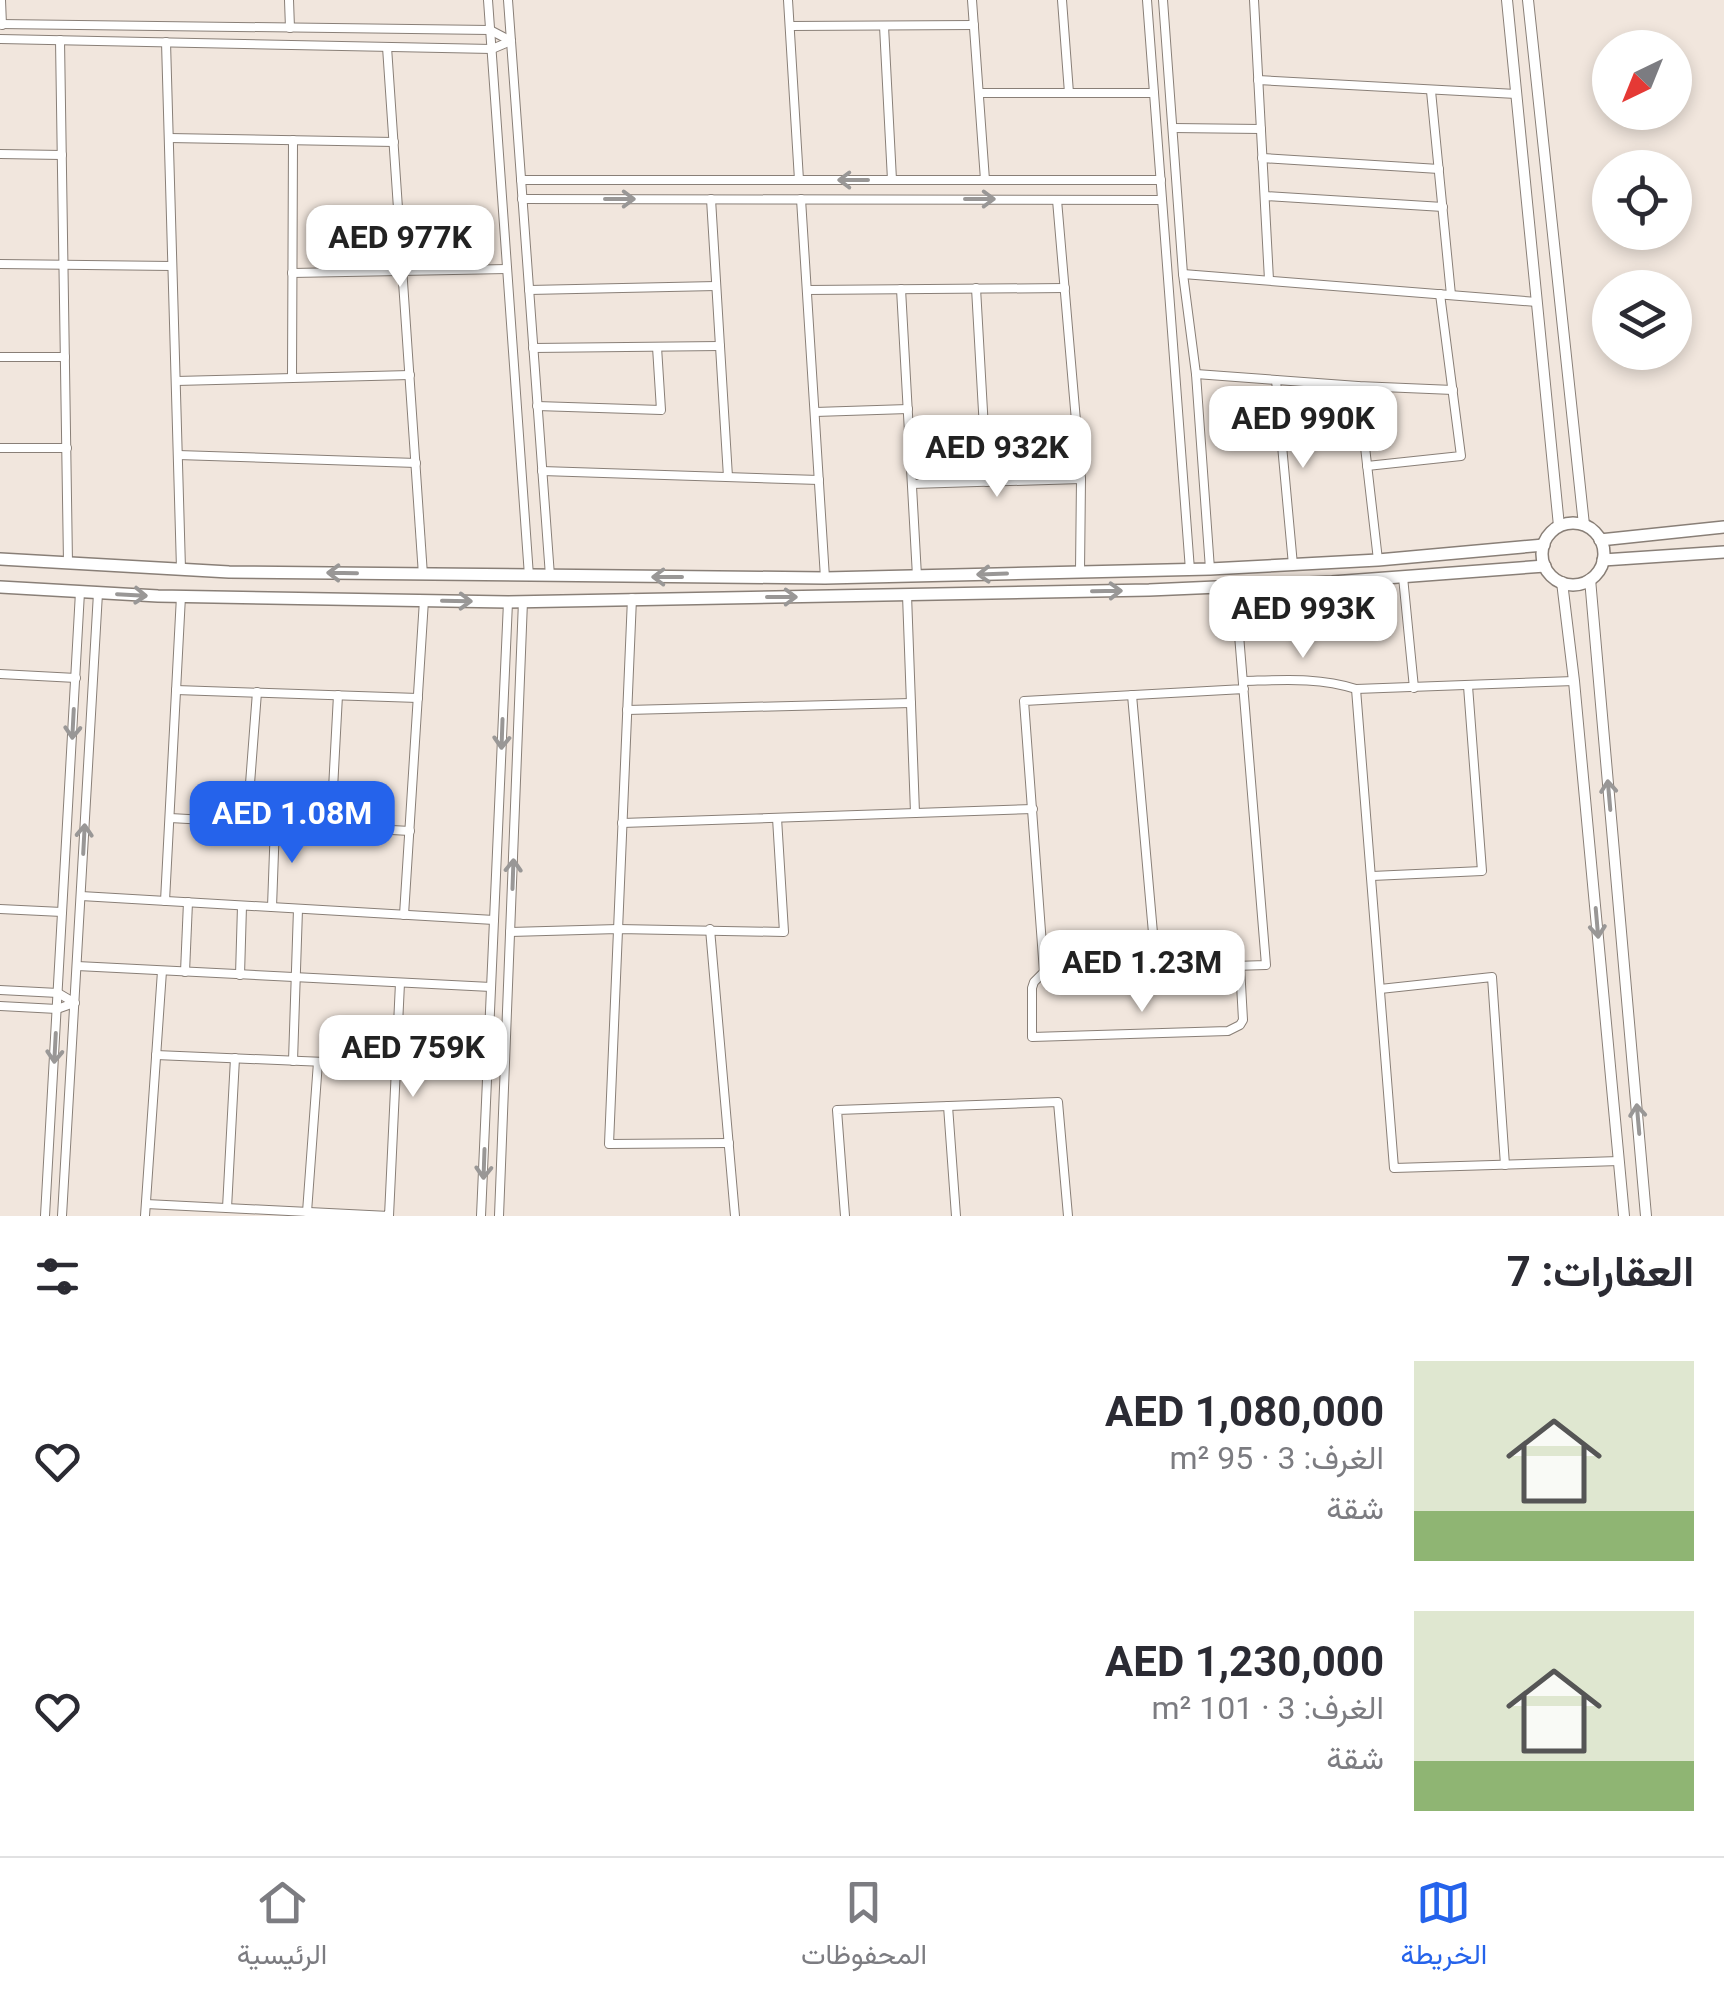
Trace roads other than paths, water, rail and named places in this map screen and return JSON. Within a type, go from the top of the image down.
[{"type":"main road","points":[[1507,0],[1559,526]]},
{"type":"main road","points":[[1528,0],[1584,526]]},
{"type":"main road","points":[[1559,526],[1584,526],[1600,540],[1603,560],[1590,580],[1562,582],[1546,566],[1544,545],[1559,526]]},
{"type":"main road","points":[[1600,540],[1724,528]]},
{"type":"main road","points":[[0,559],[181,569],[424,575],[825,578],[1190,570],[1378,560],[1544,545]]},
{"type":"main road","points":[[1603,560],[1724,552]]},
{"type":"main road","points":[[0,587],[181,596],[508,602],[1235,586],[1546,566]]},
{"type":"main road","points":[[1590,580],[1646,1216]]},
{"type":"main road","points":[[1562,582],[1624,1216]]},
{"type":"street","points":[[1,0],[1,26],[490,30],[510,41]]},
{"type":"street","points":[[289,0],[290,28]]},
{"type":"street","points":[[488,0],[529,576]]},
{"type":"street","points":[[508,0],[550,576]]},
{"type":"street","points":[[788,0],[799,180]]},
{"type":"street","points":[[972,0],[985,180]]},
{"type":"street","points":[[1062,0],[1069,93]]},
{"type":"street","points":[[1147,0],[1190,570]]},
{"type":"street","points":[[1163,0],[1182,274],[1196,374],[1210,569]]},
{"type":"street","points":[[1254,0],[1269,280]]},
{"type":"street","points":[[790,26],[974,25]]},
{"type":"street","points":[[884,26],[892,180]]},
{"type":"street","points":[[0,39],[492,49],[510,41]]},
{"type":"street","points":[[60,40],[68,563]]},
{"type":"street","points":[[166,42],[181,569]]},
{"type":"street","points":[[387,47],[424,575]]},
{"type":"street","points":[[1258,80],[1516,94]]},
{"type":"street","points":[[1431,91],[1452,295]]},
{"type":"street","points":[[978,93],[1154,93]]},
{"type":"street","points":[[1173,128],[1261,128]]},
{"type":"street","points":[[168,138],[394,142]]},
{"type":"street","points":[[292,378],[293,140]]},
{"type":"street","points":[[0,154],[62,155]]},
{"type":"street","points":[[1262,158],[1439,169]]},
{"type":"street","points":[[521,180],[1161,180]]},
{"type":"street","points":[[941,199],[942,180]]},
{"type":"street","points":[[1264,196],[1442,207]]},
{"type":"street","points":[[522,199],[1162,200]]},
{"type":"street","points":[[712,199],[728,476]]},
{"type":"street","points":[[802,199],[825,578]]},
{"type":"street","points":[[1057,200],[1081,479],[1080,571]]},
{"type":"street","points":[[0,264],[172,266]]},
{"type":"street","points":[[292,272],[507,269]]},
{"type":"street","points":[[1182,274],[1537,302]]},
{"type":"street","points":[[529,290],[716,286]]},
{"type":"street","points":[[976,288],[987,482]]},
{"type":"street","points":[[807,290],[1064,288]]},
{"type":"street","points":[[901,289],[917,576]]},
{"type":"street","points":[[1367,466],[1461,456],[1440,294]]},
{"type":"street","points":[[533,348],[720,346]]},
{"type":"street","points":[[537,406],[661,410],[656,347]]},
{"type":"street","points":[[0,357],[65,356]]},
{"type":"street","points":[[1196,374],[1454,390]]},
{"type":"street","points":[[176,381],[410,375]]},
{"type":"street","points":[[1276,380],[1293,565]]},
{"type":"street","points":[[1358,386],[1378,560]]},
{"type":"street","points":[[814,412],[908,409]]},
{"type":"street","points":[[0,448],[67,448]]},
{"type":"street","points":[[178,455],[416,464]]},
{"type":"street","points":[[542,471],[819,480]]},
{"type":"street","points":[[912,484],[1081,479]]},
{"type":"street","points":[[1403,577],[1414,688]]},
{"type":"street","points":[[1235,586],[1266,965],[1044,972],[1032,988],[1032,1038],[1228,1031],[1243,1020],[1240,966]]},
{"type":"street","points":[[45,1216],[80,592]]},
{"type":"street","points":[[62,1216],[98,593]]},
{"type":"street","points":[[907,595],[916,813]]},
{"type":"street","points":[[165,901],[181,596]]},
{"type":"street","points":[[632,598],[610,1144],[729,1143]]},
{"type":"street","points":[[404,915],[424,600]]},
{"type":"street","points":[[499,1216],[524,601]]},
{"type":"street","points":[[482,1216],[508,602]]},
{"type":"street","points":[[0,674],[76,678]]},
{"type":"street","points":[[1044,972],[1024,700],[1316,680],[1356,689],[1574,681]]},
{"type":"street","points":[[1372,876],[1482,871],[1468,686]]},
{"type":"street","points":[[1356,689],[1394,1168],[1619,1161]]},
{"type":"street","points":[[176,690],[418,698]]},
{"type":"street","points":[[248,822],[257,692]]},
{"type":"street","points":[[330,827],[338,695]]},
{"type":"street","points":[[1132,695],[1156,967]]},
{"type":"street","points":[[627,710],[911,703]]},
{"type":"street","points":[[622,823],[1033,809]]},
{"type":"street","points":[[170,818],[410,831]]},
{"type":"street","points":[[510,932],[784,932],[778,818]]},
{"type":"street","points":[[272,907],[275,824]]},
{"type":"street","points":[[81,896],[494,920]]},
{"type":"street","points":[[185,972],[188,902]]},
{"type":"street","points":[[240,974],[242,906]]},
{"type":"street","points":[[0,908],[62,912]]},
{"type":"street","points":[[293,1060],[298,909]]},
{"type":"street","points":[[710,929],[735,1216]]},
{"type":"street","points":[[77,966],[491,988]]},
{"type":"street","points":[[146,1216],[162,970]]},
{"type":"street","points":[[1380,989],[1492,977],[1505,1165]]},
{"type":"street","points":[[146,1204],[389,1216],[400,983]]},
{"type":"street","points":[[0,990],[58,993],[75,1003]]},
{"type":"street","points":[[0,1006],[57,1009],[75,1003]]},
{"type":"street","points":[[156,1055],[396,1065]]},
{"type":"street","points":[[227,1208],[235,1058]]},
{"type":"street","points":[[307,1212],[318,1062]]},
{"type":"street","points":[[845,1216],[836,1110],[1058,1102],[1068,1216]]},
{"type":"street","points":[[948,1106],[956,1216]]}]
